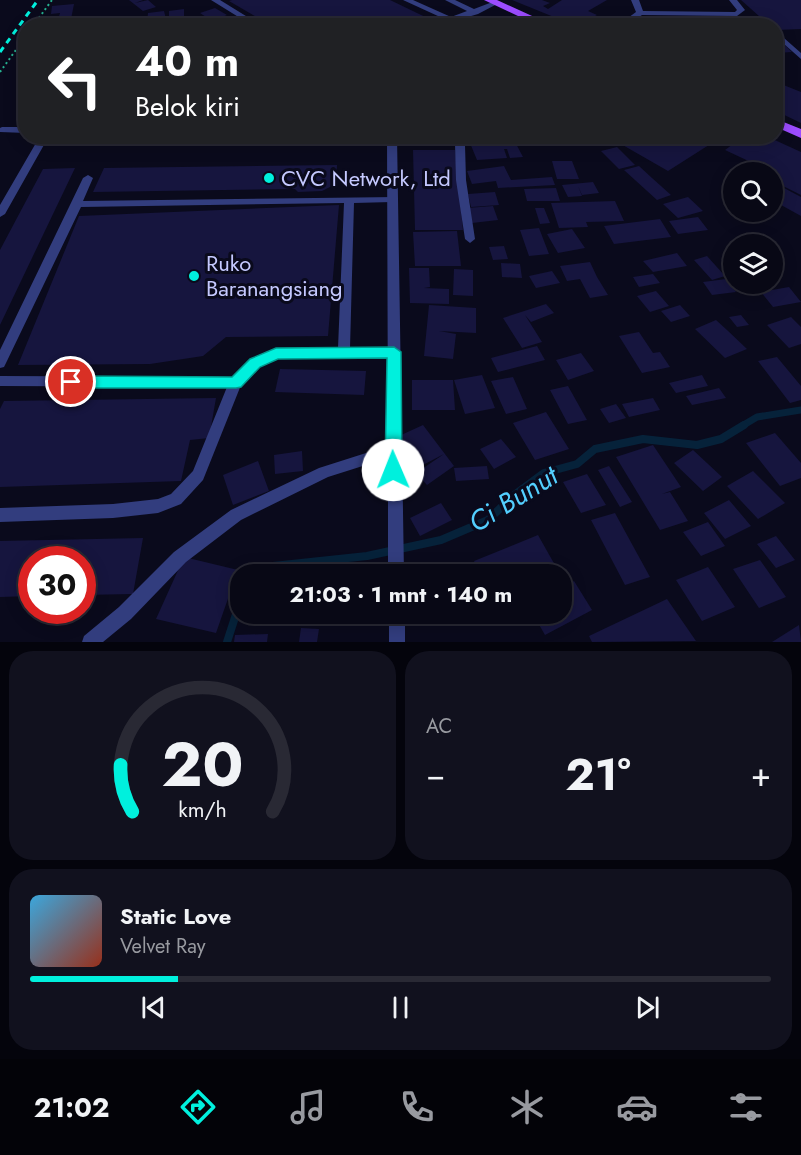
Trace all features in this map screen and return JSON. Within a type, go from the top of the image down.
[{"type":"main road","points":[[492,1],[531,18]]},
{"type":"main road","points":[[783,126],[801,134]]},
{"type":"street","points":[[215,0],[245,18]]},
{"type":"street","points":[[407,0],[445,18]]},
{"type":"street","points":[[449,0],[475,12]]},
{"type":"street","points":[[635,0],[640,13]]},
{"type":"street","points":[[632,18],[640,13],[737,14],[741,10],[733,0]]},
{"type":"street","points":[[456,18],[475,12],[492,1]]},
{"type":"street","points":[[522,18],[526,16]]},
{"type":"street","points":[[783,40],[801,57]]},
{"type":"street","points":[[2,130],[18,130]]},
{"type":"street","points":[[0,214],[40,144]]},
{"type":"street","points":[[392,144],[396,564]]},
{"type":"street","points":[[460,144],[460,186],[470,239]]},
{"type":"street","points":[[0,363],[88,178]]},
{"type":"street","points":[[344,351],[350,200]]},
{"type":"street","points":[[77,204],[392,200]]},
{"type":"street","points":[[0,515],[112,511],[158,506],[176,500],[198,475],[236,382],[255,363],[276,353],[394,352]]},
{"type":"street","points":[[0,381],[236,382]]},
{"type":"street","points":[[90,642],[125,613],[180,557],[236,515],[324,472],[393,450]]},
{"type":"street","points":[[397,624],[397,642]]},
{"type":"path","points":[[39,18],[52,0]]},
{"type":"path","points":[[0,72],[18,47]]},
{"type":"building","points":[[129,0],[143,0],[135,3],[148,0],[156,7],[143,11]]},
{"type":"building","points":[[390,0],[427,18],[258,18],[229,1]]},
{"type":"building","points":[[512,0],[542,0],[550,3],[543,6],[548,9],[562,0],[607,0],[588,11],[597,15],[591,18],[556,18]]},
{"type":"building","points":[[741,0],[801,0],[801,29],[783,30],[783,18],[761,18]]},
{"type":"building","points":[[74,4],[71,18],[59,18],[60,13],[51,14],[52,6]]},
{"type":"building","points":[[215,8],[227,15],[220,18],[208,18],[200,13]]},
{"type":"building","points":[[184,9],[184,18],[169,18],[169,11]]},
{"type":"building","points":[[164,11],[166,18],[147,18],[148,13]]},
{"type":"building","points":[[783,44],[792,52],[783,53]]},
{"type":"building","points":[[783,85],[801,92],[801,123],[783,114]]},
{"type":"building","points":[[470,144],[516,144],[523,157],[510,158],[507,149],[504,149],[507,158],[477,160]]},
{"type":"building","points":[[533,144],[546,144],[547,146],[534,146]]},
{"type":"building","points":[[621,144],[710,144],[668,171]]},
{"type":"building","points":[[733,144],[783,144],[801,152],[801,195],[783,186],[783,162],[751,162],[725,150]]},
{"type":"building","points":[[617,147],[635,165],[619,169],[601,151]]},
{"type":"building","points":[[413,150],[455,150],[463,230],[415,230]]},
{"type":"building","points":[[552,161],[572,161],[579,179],[557,179]]},
{"type":"building","points":[[337,165],[336,184],[322,191],[298,192],[295,189],[93,192],[104,168]]},
{"type":"building","points":[[504,166],[511,180],[552,177],[555,185],[498,188],[496,181],[472,184],[467,171]]},
{"type":"building","points":[[639,166],[671,195],[657,200],[624,170]]},
{"type":"building","points":[[75,168],[0,325],[0,250],[43,169]]},
{"type":"building","points":[[593,182],[599,193],[582,195],[578,186],[582,196],[568,197],[562,185]]},
{"type":"building","points":[[556,188],[560,201],[527,201],[524,189]]},
{"type":"building","points":[[783,189],[801,197],[801,216],[783,206]]},
{"type":"building","points":[[495,192],[499,205],[471,207],[468,194]]},
{"type":"building","points":[[688,197],[703,211],[678,218],[663,204]]},
{"type":"building","points":[[615,201],[624,221],[586,222],[588,227],[559,228],[551,203]]},
{"type":"building","name":"Ruko Baranangsiang","points":[[339,205],[328,336],[226,337],[203,356],[150,364],[18,365],[79,216]]},
{"type":"building","points":[[493,206],[498,220],[472,223],[467,208]]},
{"type":"building","points":[[535,208],[544,208],[550,223],[540,224]]},
{"type":"building","points":[[698,217],[708,230],[678,234],[669,221]]},
{"type":"building","points":[[660,219],[671,237],[614,244],[604,226]]},
{"type":"building","points":[[539,228],[549,254],[529,256],[520,230]]},
{"type":"building","points":[[572,229],[585,248],[558,253],[547,234]]},
{"type":"building","points":[[457,231],[461,266],[415,266],[413,232]]},
{"type":"building","points":[[504,246],[508,259],[493,260],[489,247]]},
{"type":"building","points":[[677,253],[687,266],[653,272],[643,261]]},
{"type":"building","points":[[707,256],[723,277],[712,280],[694,260]]},
{"type":"building","points":[[590,262],[608,295],[590,298],[580,279],[567,281],[560,266]]},
{"type":"building","points":[[501,263],[520,264],[522,278],[502,277]]},
{"type":"building","points":[[409,268],[429,268],[430,287],[424,288],[449,289],[449,304],[410,303]]},
{"type":"building","points":[[454,269],[473,270],[473,296],[453,295]]},
{"type":"building","points":[[552,271],[560,283],[536,288],[529,276]]},
{"type":"building","points":[[653,274],[660,283],[639,287],[633,277]]},
{"type":"building","points":[[723,279],[723,294],[712,295],[703,282]]},
{"type":"building","points":[[789,287],[801,302],[773,307],[763,294],[783,294],[783,288]]},
{"type":"building","points":[[656,291],[669,306],[650,312],[637,296]]},
{"type":"building","points":[[546,304],[554,313],[531,322],[525,315],[542,342],[522,348],[503,318]]},
{"type":"building","points":[[429,305],[476,308],[476,333],[439,331],[456,334],[453,359],[424,356]]},
{"type":"building","points":[[680,305],[690,316],[671,322],[661,311]]},
{"type":"building","points":[[741,315],[749,325],[737,327],[729,317]]},
{"type":"building","points":[[791,317],[801,327],[801,344],[789,348],[767,325]]},
{"type":"building","points":[[716,320],[747,349],[725,358],[695,329]]},
{"type":"building","points":[[639,332],[653,353],[660,352],[670,367],[642,373],[619,336]]},
{"type":"building","points":[[537,346],[545,360],[498,372],[491,358]]},
{"type":"building","points":[[581,353],[594,371],[568,380],[556,360]]},
{"type":"building","points":[[777,357],[801,386],[801,400],[790,403],[758,361]]},
{"type":"building","points":[[280,369],[366,371],[364,395],[275,392]]},
{"type":"building","points":[[482,375],[495,408],[465,414],[454,380]]},
{"type":"building","points":[[702,375],[708,386],[676,393],[669,383]]},
{"type":"building","points":[[513,377],[527,409],[506,414],[491,381]]},
{"type":"building","points":[[412,380],[453,380],[455,410],[412,410]]},
{"type":"building","points":[[568,386],[587,420],[568,424],[550,390]]},
{"type":"building","points":[[719,388],[726,398],[692,405],[686,396]]},
{"type":"building","points":[[216,398],[209,438],[190,440],[181,481],[0,487],[0,409],[4,401]]},
{"type":"building","points":[[653,398],[660,410],[629,417],[622,404]]},
{"type":"building","points":[[616,404],[626,418],[609,423],[600,409]]},
{"type":"building","points":[[546,412],[569,449],[535,460],[513,423]]},
{"type":"building","points":[[423,425],[454,466],[427,485],[416,473],[444,454],[419,467],[399,436]]},
{"type":"building","points":[[775,433],[801,463],[801,478],[780,486],[746,443]]},
{"type":"building","points":[[501,439],[516,457],[494,469],[480,449]]},
{"type":"building","points":[[653,445],[681,487],[662,494],[670,492],[688,521],[660,530],[616,457]]},
{"type":"building","points":[[693,450],[722,477],[703,491],[674,463]]},
{"type":"building","points":[[302,451],[303,471],[275,474],[274,455]]},
{"type":"building","points":[[258,461],[269,491],[233,505],[223,475]]},
{"type":"building","points":[[487,466],[489,479],[456,481],[454,468]]},
{"type":"building","points":[[609,466],[632,502],[620,507],[598,470]]},
{"type":"building","points":[[753,471],[785,503],[758,519],[727,486]]},
{"type":"building","points":[[587,474],[606,505],[581,513],[563,482]]},
{"type":"building","points":[[729,500],[751,526],[725,539],[704,513]]},
{"type":"building","points":[[441,503],[452,520],[420,536],[410,518]]},
{"type":"building","points":[[615,513],[650,577],[625,585],[591,520]]},
{"type":"building","points":[[708,522],[725,546],[701,556],[683,532]]},
{"type":"building","points":[[538,535],[554,564],[475,564],[474,561]]},
{"type":"building","points":[[776,536],[795,560],[776,568],[757,544]]},
{"type":"building","points":[[143,538],[133,594],[96,595],[96,546],[18,546],[18,596],[0,597],[0,541]]},
{"type":"building","points":[[184,557],[230,568],[230,593],[216,633],[156,619]]},
{"type":"building","points":[[760,560],[786,597],[759,608],[733,569]]},
{"type":"building","points":[[708,567],[735,607],[702,621],[676,580]]},
{"type":"building","points":[[574,581],[592,610],[572,621],[572,582]]},
{"type":"building","points":[[667,599],[696,641],[592,642],[589,636]]},
{"type":"building","points":[[539,624],[566,624],[545,635]]},
{"type":"building","points":[[799,625],[801,642],[772,642]]},
{"type":"building","points":[[301,628],[319,629],[317,642],[299,642]]},
{"type":"building","points":[[268,634],[267,642],[234,642],[235,635]]},
{"type":"waterway","name":"Ci Bunut","points":[[742,426],[757,417],[801,410]]},
{"type":"waterway","name":"Ci Bunut","points":[[292,564],[367,556],[441,540],[488,520],[513,496],[544,473],[577,464],[595,449],[643,439],[697,445],[721,439],[744,425]]},
{"type":"waterway","name":"Ci Bunut","points":[[227,642],[233,624]]},
{"type":"railway","points":[[25,18],[38,0]]},
{"type":"railway","points":[[0,52],[18,27]]},
{"type":"place","name":"CVC Network, Ltd","points":[[269,178]]},
{"type":"place","name":"Ruko Baranangsiang","points":[[194,276]]},
{"type":"route","points":[[71,382],[236,382],[255,363],[276,353],[394,352],[393,470]]}]
